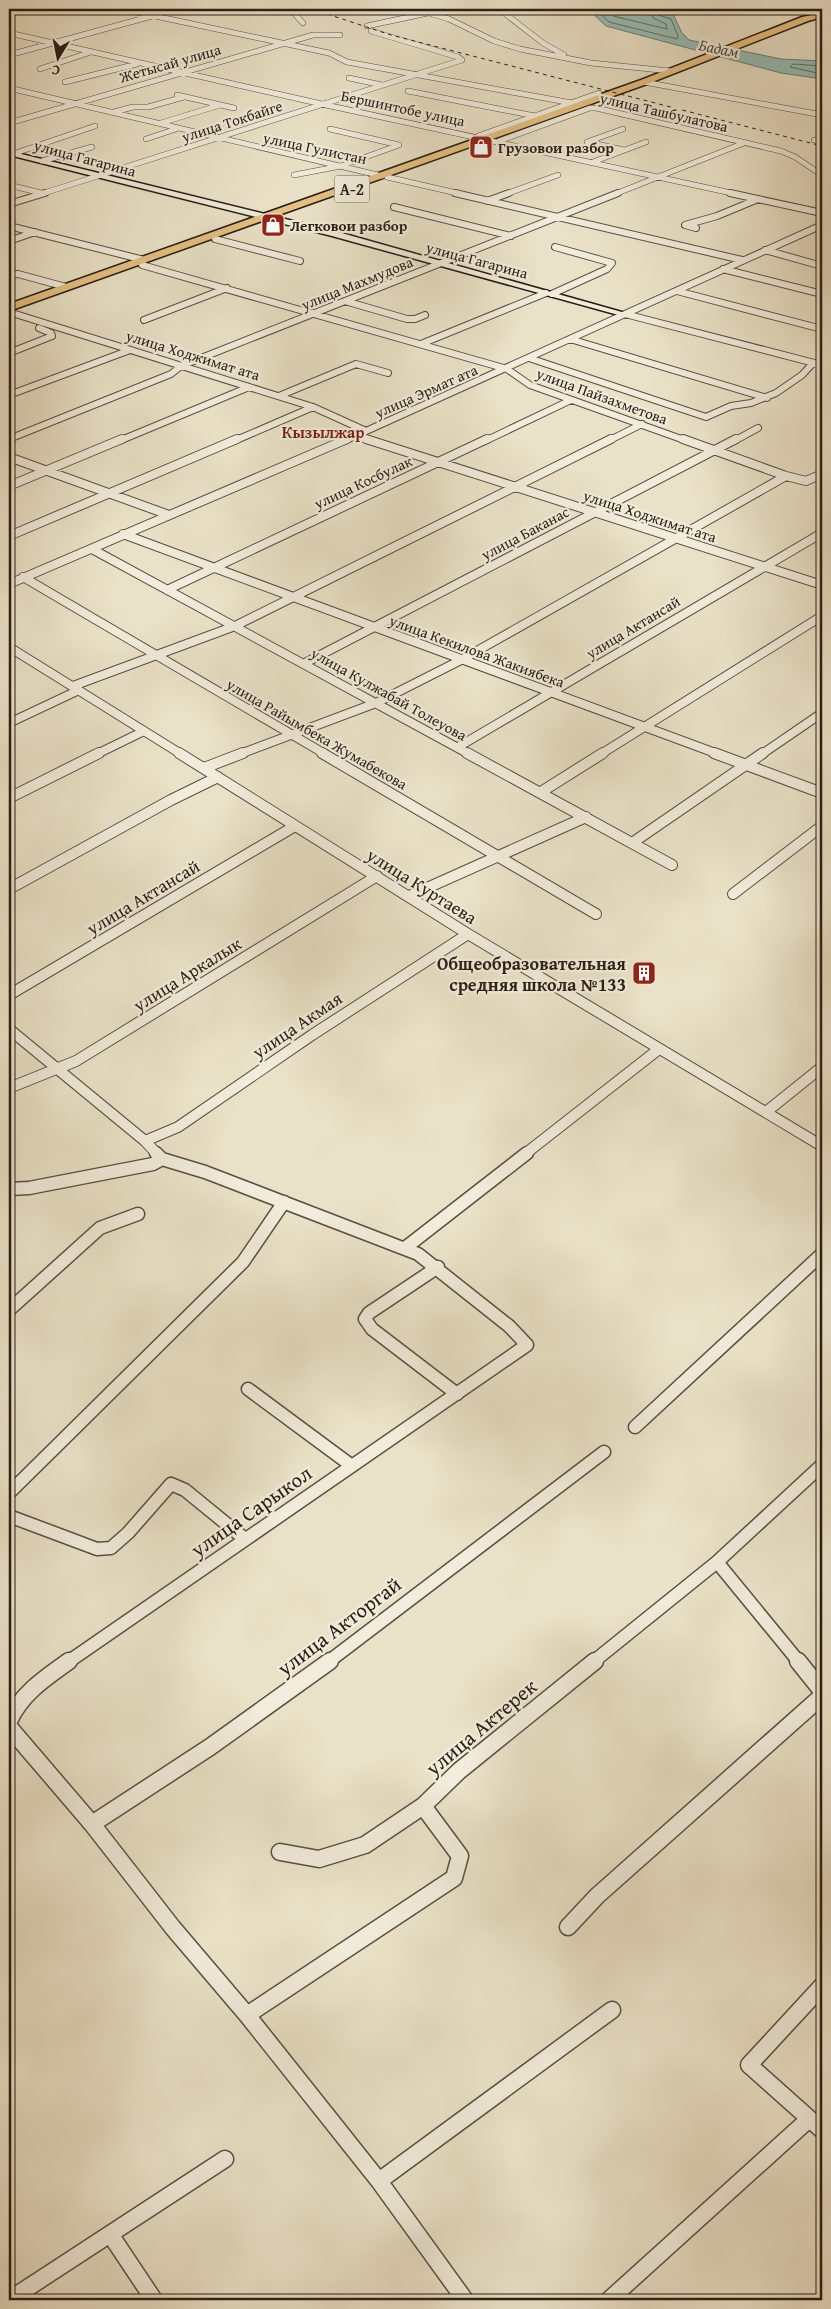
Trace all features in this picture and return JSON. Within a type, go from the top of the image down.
[{"type":"highway","name":"A-2","points":[[9,313],[266,218],[647,83],[666,79],[691,64],[819,16]]},
{"type":"highway","points":[[634,89],[666,79]]},
{"type":"highway","name":"A-2","points":[[488,139],[647,83]]},
{"type":"highway","name":"A-2","points":[[9,308],[66,287],[215,238],[266,218]]},
{"type":"main road","name":"улица Гагарина","points":[[11,153],[266,218]]},
{"type":"street","points":[[122,9],[329,53],[348,62],[572,104]]},
{"type":"street","points":[[9,55],[178,9]]},
{"type":"street","points":[[286,9],[294,13],[303,23]]},
{"type":"street","points":[[416,9],[449,19],[502,44],[822,115]]},
{"type":"street","points":[[499,9],[543,43],[572,60]]},
{"type":"street","points":[[367,26],[430,13]]},
{"type":"street","name":"улица Токбайге","points":[[9,204],[326,105],[462,60],[458,57],[371,31]]},
{"type":"street","name":"Бершинтобе улица","points":[[9,33],[326,105],[822,213]]},
{"type":"street","name":"Жетысай улица","points":[[9,123],[313,35],[340,35]]},
{"type":"street","points":[[40,69],[93,52]]},
{"type":"street","points":[[65,82],[141,63]]},
{"type":"street","points":[[349,78],[383,86]]},
{"type":"street","name":"улица Гулистан","points":[[9,88],[218,139],[742,260]]},
{"type":"street","points":[[408,91],[536,116]]},
{"type":"street","points":[[488,139],[536,116],[599,93]]},
{"type":"street","points":[[170,94],[234,108]]},
{"type":"street","points":[[112,112],[133,107],[148,107],[184,97]]},
{"type":"street","points":[[160,124],[221,105]]},
{"type":"street","name":"улица Ташбулатова","points":[[488,139],[590,108],[789,154],[822,175]]},
{"type":"street","points":[[11,153],[95,126]]},
{"type":"street","points":[[146,139],[178,129]]},
{"type":"street","points":[[294,175],[341,166],[399,145],[330,129]]},
{"type":"street","points":[[623,129],[588,142],[624,150]]},
{"type":"street","points":[[814,140],[822,142]]},
{"type":"street","points":[[593,162],[646,142]]},
{"type":"street","name":"улица Махмудова","points":[[9,439],[171,374],[181,366],[744,143]]},
{"type":"street","points":[[42,161],[92,147]]},
{"type":"street","points":[[487,201],[558,175]]},
{"type":"street","points":[[9,185],[41,193]]},
{"type":"street","points":[[696,228],[684,225],[717,216],[758,199]]},
{"type":"street","points":[[394,207],[511,236]]},
{"type":"street","name":"улица Гагарина","points":[[266,218],[336,234],[549,294],[822,365]]},
{"type":"street","name":"улица Эрмат ата","points":[[9,584],[366,432],[822,225]]},
{"type":"street","name":"улица Пайзахметова","points":[[9,226],[143,262],[507,369],[530,385],[786,476],[806,481],[822,474]]},
{"type":"street","points":[[808,231],[822,235]]},
{"type":"street","points":[[9,241],[35,232]]},
{"type":"street","points":[[215,238],[300,261]]},
{"type":"street","points":[[421,344],[549,294],[611,266],[612,262],[555,247]]},
{"type":"street","points":[[765,250],[822,266]]},
{"type":"street","points":[[723,269],[822,294]]},
{"type":"street","points":[[9,275],[18,274],[66,287]]},
{"type":"street","points":[[144,320],[227,288]]},
{"type":"street","points":[[677,291],[822,328]]},
{"type":"street","points":[[345,301],[407,319],[414,319],[425,314]]},
{"type":"street","points":[[9,313],[52,333],[52,336],[9,353]]},
{"type":"street","name":"улица Ходжимат ата","points":[[9,313],[280,396],[313,407],[360,427],[366,432]]},
{"type":"street","points":[[570,339],[767,398]]},
{"type":"street","points":[[9,395],[130,350]]},
{"type":"street","points":[[529,358],[706,417],[731,406],[767,398],[802,375],[813,363]]},
{"type":"street","points":[[280,396],[356,364],[388,373]]},
{"type":"street","points":[[9,486],[249,387]]},
{"type":"street","name":"улица Косбулак","points":[[167,590],[571,400]]},
{"type":"street","points":[[9,536],[313,407]]},
{"type":"street","points":[[9,723],[76,688],[234,626],[642,424]]},
{"type":"street","name":"улица Баканас","points":[[304,664],[758,428]]},
{"type":"street","name":"улица Ходжимат ата","points":[[355,436],[822,586]]},
{"type":"street","points":[[9,457],[169,515]]},
{"type":"street","points":[[204,768],[376,703],[461,660],[786,476]]},
{"type":"street","name":"улица Актансай","points":[[458,747],[822,532]]},
{"type":"street","name":"улица Кекилова Жакиябека","points":[[123,534],[822,793]]},
{"type":"street","name":"улица Кулжабай Толеуова","points":[[92,549],[672,865]]},
{"type":"street","name":"улица Райымбека Жумабекова","points":[[23,577],[596,914]]},
{"type":"street","points":[[541,792],[822,616]]},
{"type":"street","name":"улица Куртаева","points":[[10,648],[468,934],[822,1146]]},
{"type":"street","points":[[632,843],[822,713]]},
{"type":"street","points":[[9,798],[144,731]]},
{"type":"street","points":[[9,889],[145,814],[218,777]]},
{"type":"street","points":[[409,896],[586,817]]},
{"type":"street","name":"улица Актансай","points":[[9,996],[295,826]]},
{"type":"street","points":[[733,894],[822,826]]},
{"type":"street","name":"улица Аркалык","points":[[9,1088],[76,1062],[377,876]]},
{"type":"street","name":"улица Акмая","points":[[145,1142],[178,1128],[312,1035],[468,934]]},
{"type":"street","points":[[9,1029],[162,1158],[404,1248],[418,1254],[438,1267],[369,1313],[365,1318],[366,1324],[372,1329],[457,1394]]},
{"type":"street","points":[[404,1248],[659,1050]]},
{"type":"street","points":[[766,1112],[822,1067]]},
{"type":"street","points":[[9,1189],[29,1188],[153,1164],[162,1158]]},
{"type":"street","points":[[9,1493],[242,1262],[284,1202]]},
{"type":"street","points":[[9,1310],[100,1228],[138,1214]]},
{"type":"street","points":[[634,1427],[822,1254]]},
{"type":"street","name":"улица Сарыкол","points":[[9,1721],[16,1705],[42,1680],[527,1346],[522,1338],[438,1267]]},
{"type":"street","points":[[248,1389],[352,1466]]},
{"type":"street","name":"улица Акторгай","points":[[92,1824],[210,1747],[323,1666],[604,1452]]},
{"type":"street","name":"улица Актерек","points":[[280,1852],[319,1859],[365,1845],[423,1806],[459,1771],[717,1562],[822,1466]]},
{"type":"street","points":[[9,1516],[97,1549],[111,1548],[128,1534],[172,1484],[185,1490],[245,1539]]},
{"type":"street","points":[[717,1562],[822,1691]]},
{"type":"street","points":[[568,1927],[597,1896],[822,1696]]},
{"type":"street","points":[[9,1728],[92,1824],[173,1928],[247,2015],[379,2181],[465,2300]]},
{"type":"street","points":[[247,2015],[454,1878],[460,1856],[423,1806]]},
{"type":"street","points":[[609,2300],[815,2125],[749,2065],[822,1986]]},
{"type":"street","points":[[379,2181],[612,2010]]},
{"type":"street","points":[[9,2300],[225,2159]]},
{"type":"street","points":[[110,2234],[154,2300]]},
{"type":"water","name":"Бадам","points":[[588,9],[651,9],[673,14],[682,33],[689,40],[781,59],[822,61],[822,79],[781,73],[606,26]]},
{"type":"railway","points":[[312,9],[391,35],[822,146]]},
{"type":"place","name":"Грузовои разбор","points":[[481,147]]},
{"type":"place","name":"Легковои разбор","points":[[273,225]]},
{"type":"place","name":"Общеобразовательная средняя школа №133","points":[[644,973]]},
{"type":"district","name":"Кызылжар","points":[[323,432]]}]
